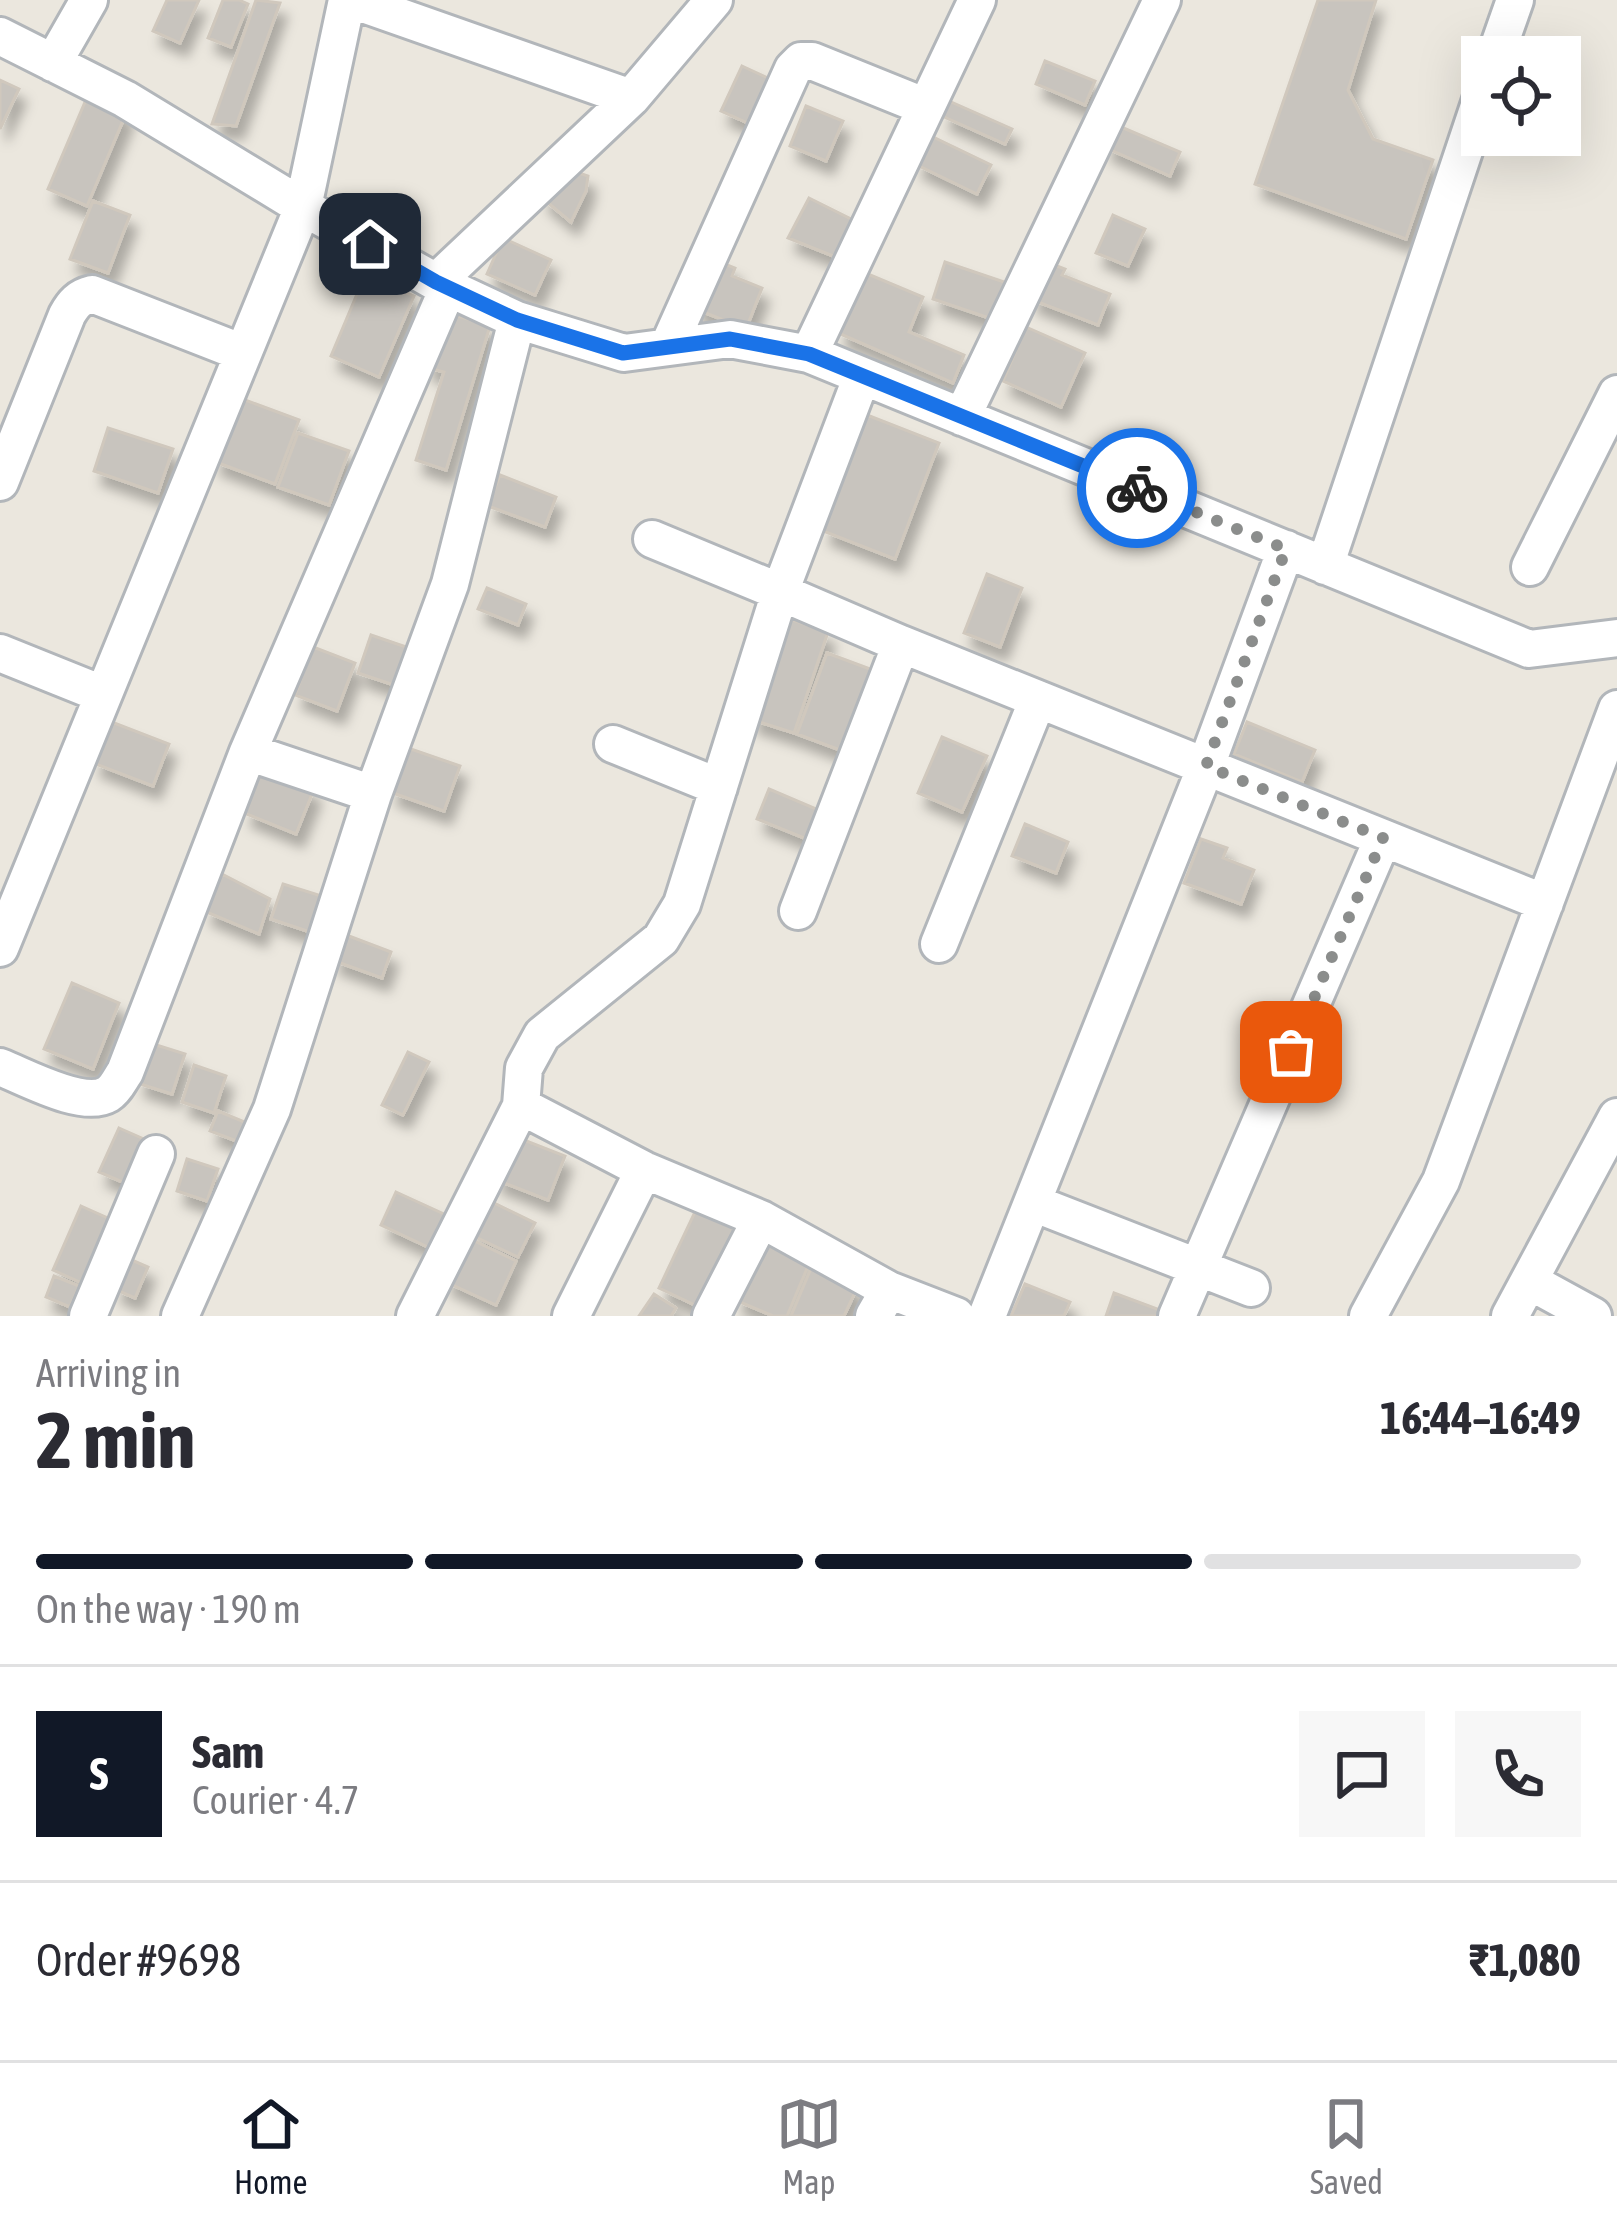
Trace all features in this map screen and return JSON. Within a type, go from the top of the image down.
[{"type":"street","points":[[53,63],[89,0]]},
{"type":"street","points":[[0,948],[303,207],[350,0],[631,98]]},
{"type":"street","points":[[0,1066],[68,1095],[94,1100],[112,1093],[125,1072],[248,752],[442,285],[631,98],[714,0]]},
{"type":"street","points":[[809,354],[977,0]]},
{"type":"street","points":[[962,417],[1162,0]]},
{"type":"street","points":[[1503,36],[1515,0]]},
{"type":"street","points":[[0,36],[125,99],[442,285],[517,320],[623,353],[730,339],[809,354],[1529,649],[1617,638]]},
{"type":"street","points":[[668,347],[786,84],[801,61],[812,61],[926,107]]},
{"type":"street","points":[[1324,566],[1462,156]]},
{"type":"street","points":[[0,482],[67,315],[85,296],[92,294],[243,353]]},
{"type":"street","points":[[180,1316],[272,1108],[373,794],[450,584],[517,320]]},
{"type":"street","points":[[415,1316],[521,1106],[524,1067],[542,1035],[661,939],[682,904],[780,592],[862,376]]},
{"type":"street","points":[[1530,567],[1617,394]]},
{"type":"street","points":[[652,539],[1545,903]]},
{"type":"street","points":[[987,1316],[1206,766],[1286,549]]},
{"type":"street","points":[[798,910],[901,644]]},
{"type":"street","points":[[0,653],[102,694]]},
{"type":"street","points":[[939,944],[1038,699]]},
{"type":"street","points":[[1368,1316],[1441,1181],[1617,709]]},
{"type":"street","points":[[614,744],[719,787]]},
{"type":"street","points":[[248,752],[373,794]]},
{"type":"street","points":[[1177,1316],[1383,838]]},
{"type":"street","points":[[521,1106],[644,1170],[761,1219],[881,1303],[956,1316]]},
{"type":"street","points":[[1510,1316],[1617,1117]]},
{"type":"street","points":[[88,1316],[156,1154]]},
{"type":"street","points":[[571,1316],[644,1170]]},
{"type":"street","points":[[1033,1203],[1251,1288]]},
{"type":"street","points":[[711,1316],[761,1219]]},
{"type":"street","points":[[1529,1281],[1593,1316]]},
{"type":"building","points":[[167,0],[199,0],[180,43],[153,31]]},
{"type":"building","points":[[223,0],[248,4],[231,47],[208,38]]},
{"type":"building","points":[[256,0],[280,3],[236,126],[212,124]]},
{"type":"building","points":[[1318,0],[1376,0],[1348,90],[1373,139],[1433,160],[1406,239],[1255,184]]},
{"type":"building","points":[[1045,61],[1095,81],[1085,105],[1036,84]]},
{"type":"building","points":[[742,66],[770,79],[750,124],[721,111]]},
{"type":"building","points":[[0,80],[19,89],[0,129]]},
{"type":"building","points":[[88,95],[127,111],[87,206],[48,189]]},
{"type":"building","points":[[949,101],[1012,129],[1005,144],[942,116]]},
{"type":"building","points":[[806,106],[843,121],[826,161],[790,146]]},
{"type":"building","points":[[1114,124],[1180,152],[1170,176],[1104,147]]},
{"type":"building","points":[[929,135],[991,165],[977,194],[915,164]]},
{"type":"building","points":[[564,168],[588,176],[571,222],[541,197]]},
{"type":"building","points":[[809,198],[853,220],[838,258],[788,238]]},
{"type":"building","points":[[93,201],[130,215],[108,273],[70,259]]},
{"type":"building","points":[[1113,215],[1145,229],[1128,266],[1096,253]]},
{"type":"building","points":[[503,238],[551,260],[535,295],[487,274]]},
{"type":"building","points":[[712,259],[735,268],[732,276],[762,288],[746,329],[693,308]]},
{"type":"building","points":[[1044,261],[1065,269],[1062,275],[1110,294],[1098,325],[1030,299]]},
{"type":"building","points":[[945,262],[1010,284],[998,321],[933,299]]},
{"type":"building","points":[[863,272],[923,297],[909,332],[964,355],[953,383],[838,333]]},
{"type":"building","points":[[365,275],[414,296],[379,377],[331,356]]},
{"type":"building","points":[[442,311],[490,326],[446,470],[416,460],[444,372],[425,367]]},
{"type":"building","points":[[1026,327],[1085,353],[1061,407],[1003,381]]},
{"type":"building","points":[[237,397],[299,420],[275,484],[213,461]]},
{"type":"building","points":[[867,415],[939,443],[895,559],[823,531]]},
{"type":"building","points":[[108,428],[173,449],[158,493],[94,471]]},
{"type":"building","points":[[298,433],[349,451],[329,505],[278,487]]},
{"type":"building","points":[[500,475],[556,497],[545,527],[488,506]]},
{"type":"building","points":[[987,574],[1022,588],[1000,647],[964,633]]},
{"type":"building","points":[[487,588],[526,604],[518,625],[478,609]]},
{"type":"building","points":[[784,617],[828,632],[794,733],[750,719]]},
{"type":"building","points":[[371,635],[412,649],[400,687],[358,673]]},
{"type":"building","points":[[313,647],[355,663],[337,711],[295,695]]},
{"type":"building","points":[[827,653],[878,672],[848,753],[797,734]]},
{"type":"building","points":[[109,721],[169,744],[153,786],[93,763]]},
{"type":"building","points":[[1247,722],[1315,750],[1302,782],[1234,754]]},
{"type":"building","points":[[942,737],[987,756],[962,812],[918,793]]},
{"type":"building","points":[[405,747],[460,766],[444,811],[390,792]]},
{"type":"building","points":[[262,769],[314,789],[296,834],[244,813]]},
{"type":"building","points":[[769,789],[821,811],[809,840],[757,819]]},
{"type":"building","points":[[1025,824],[1068,842],[1056,873],[1012,856]]},
{"type":"building","points":[[1201,839],[1227,848],[1223,858],[1254,870],[1241,904],[1184,883]]},
{"type":"building","points":[[222,874],[270,899],[259,934],[204,911]]},
{"type":"building","points":[[283,884],[331,899],[319,935],[271,919]]},
{"type":"building","points":[[341,933],[391,952],[382,978],[332,960]]},
{"type":"building","points":[[72,983],[119,1003],[93,1069],[44,1049]]},
{"type":"building","points":[[150,1043],[185,1054],[172,1094],[137,1083]]},
{"type":"building","points":[[408,1052],[429,1062],[403,1115],[382,1105]]},
{"type":"building","points":[[194,1065],[226,1076],[214,1113],[182,1102]]},
{"type":"building","points":[[218,1111],[247,1123],[239,1142],[210,1131]]},
{"type":"building","points":[[119,1128],[146,1140],[127,1184],[99,1172]]},
{"type":"building","points":[[511,1135],[565,1156],[548,1200],[494,1179]]},
{"type":"building","points":[[187,1159],[218,1169],[207,1201],[177,1191]]},
{"type":"building","points":[[396,1192],[446,1215],[430,1248],[381,1225]]},
{"type":"building","points":[[703,1195],[743,1215],[699,1307],[659,1288]]},
{"type":"building","points":[[484,1198],[535,1223],[518,1257],[467,1233]]},
{"type":"building","points":[[81,1206],[110,1219],[82,1283],[53,1270]]},
{"type":"building","points":[[762,1233],[813,1254],[787,1316],[773,1316],[735,1300]]},
{"type":"building","points":[[464,1236],[516,1261],[496,1305],[444,1281]]},
{"type":"building","points":[[127,1258],[148,1267],[135,1298],[114,1289]]},
{"type":"building","points":[[812,1266],[858,1286],[844,1316],[791,1316]]},
{"type":"building","points":[[54,1276],[79,1286],[70,1307],[46,1297]]},
{"type":"building","points":[[1025,1284],[1070,1302],[1064,1316],[1011,1316]]},
{"type":"building","points":[[1114,1293],[1168,1313],[1106,1316]]},
{"type":"building","points":[[654,1294],[676,1308],[671,1316],[639,1316]]},
{"type":"way so far","points":[[1137,488],[1286,549],[1206,766],[1383,838],[1291,1052]]},
{"type":"route","points":[[370,244],[517,320],[623,353],[730,339],[809,354],[1137,488]]}]
